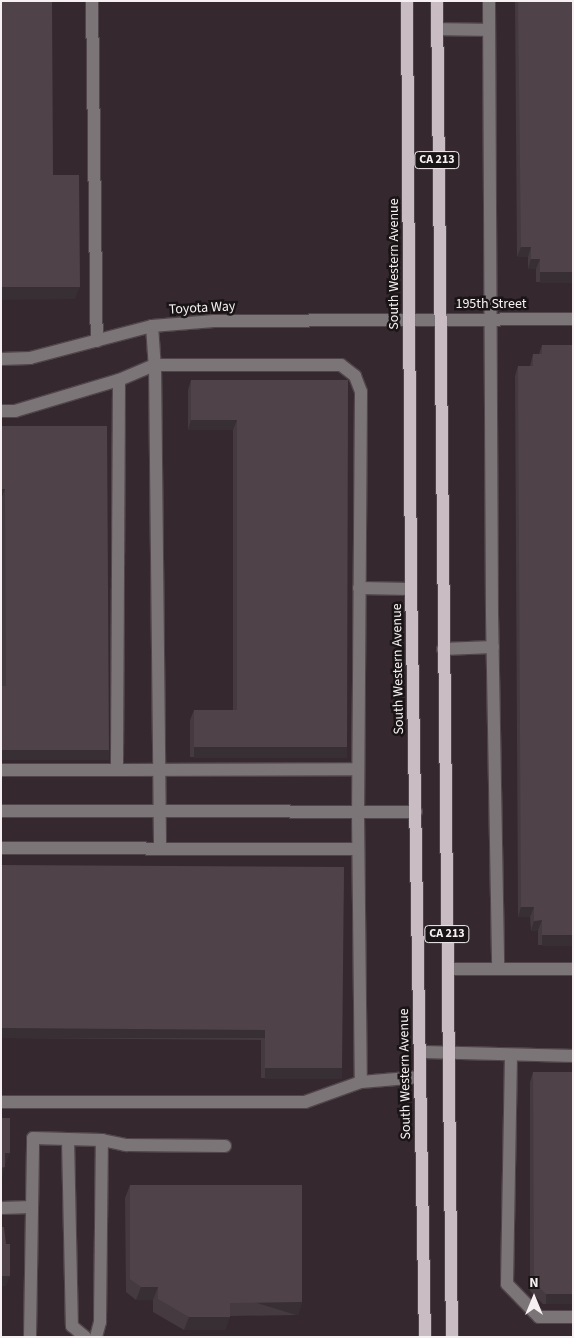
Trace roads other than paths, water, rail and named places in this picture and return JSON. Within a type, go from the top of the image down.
[{"type":"main road","name":"South Western Avenue","points":[[407,1],[411,589],[426,1337]]},
{"type":"main road","name":"CA 213","points":[[437,1],[439,319],[452,1337]]},
{"type":"street","points":[[92,1],[97,341]]},
{"type":"street","points":[[489,1],[493,647],[498,969]]},
{"type":"street","points":[[437,29],[490,30]]},
{"type":"street","name":"195th Street","points":[[410,320],[573,319]]},
{"type":"street","name":"Toyota Way","points":[[1,358],[30,358],[152,326],[214,321],[410,320]]},
{"type":"street","points":[[152,326],[155,364],[160,848]]},
{"type":"street","points":[[1,411],[15,411],[119,380],[155,364],[341,365],[355,376],[361,392],[358,769],[361,1082]]},
{"type":"street","points":[[117,770],[119,380]]},
{"type":"street","points":[[359,588],[411,589]]},
{"type":"street","points":[[443,649],[493,647]]},
{"type":"street","points":[[1,770],[358,769]]},
{"type":"street","points":[[1,812],[416,812]]},
{"type":"street","points":[[1,848],[358,849]]},
{"type":"street","points":[[448,969],[573,969]]},
{"type":"street","points":[[420,1052],[573,1056]]},
{"type":"street","points":[[511,1055],[507,1284],[539,1317],[573,1317]]},
{"type":"street","points":[[1,1102],[305,1102],[361,1082],[420,1077]]},
{"type":"street","points":[[30,1337],[33,1138],[102,1140],[126,1145],[225,1146]]},
{"type":"street","points":[[68,1139],[72,1326],[85,1337]]},
{"type":"street","points":[[96,1337],[100,1322],[102,1140]]},
{"type":"street","points":[[1,1208],[32,1207]]}]
